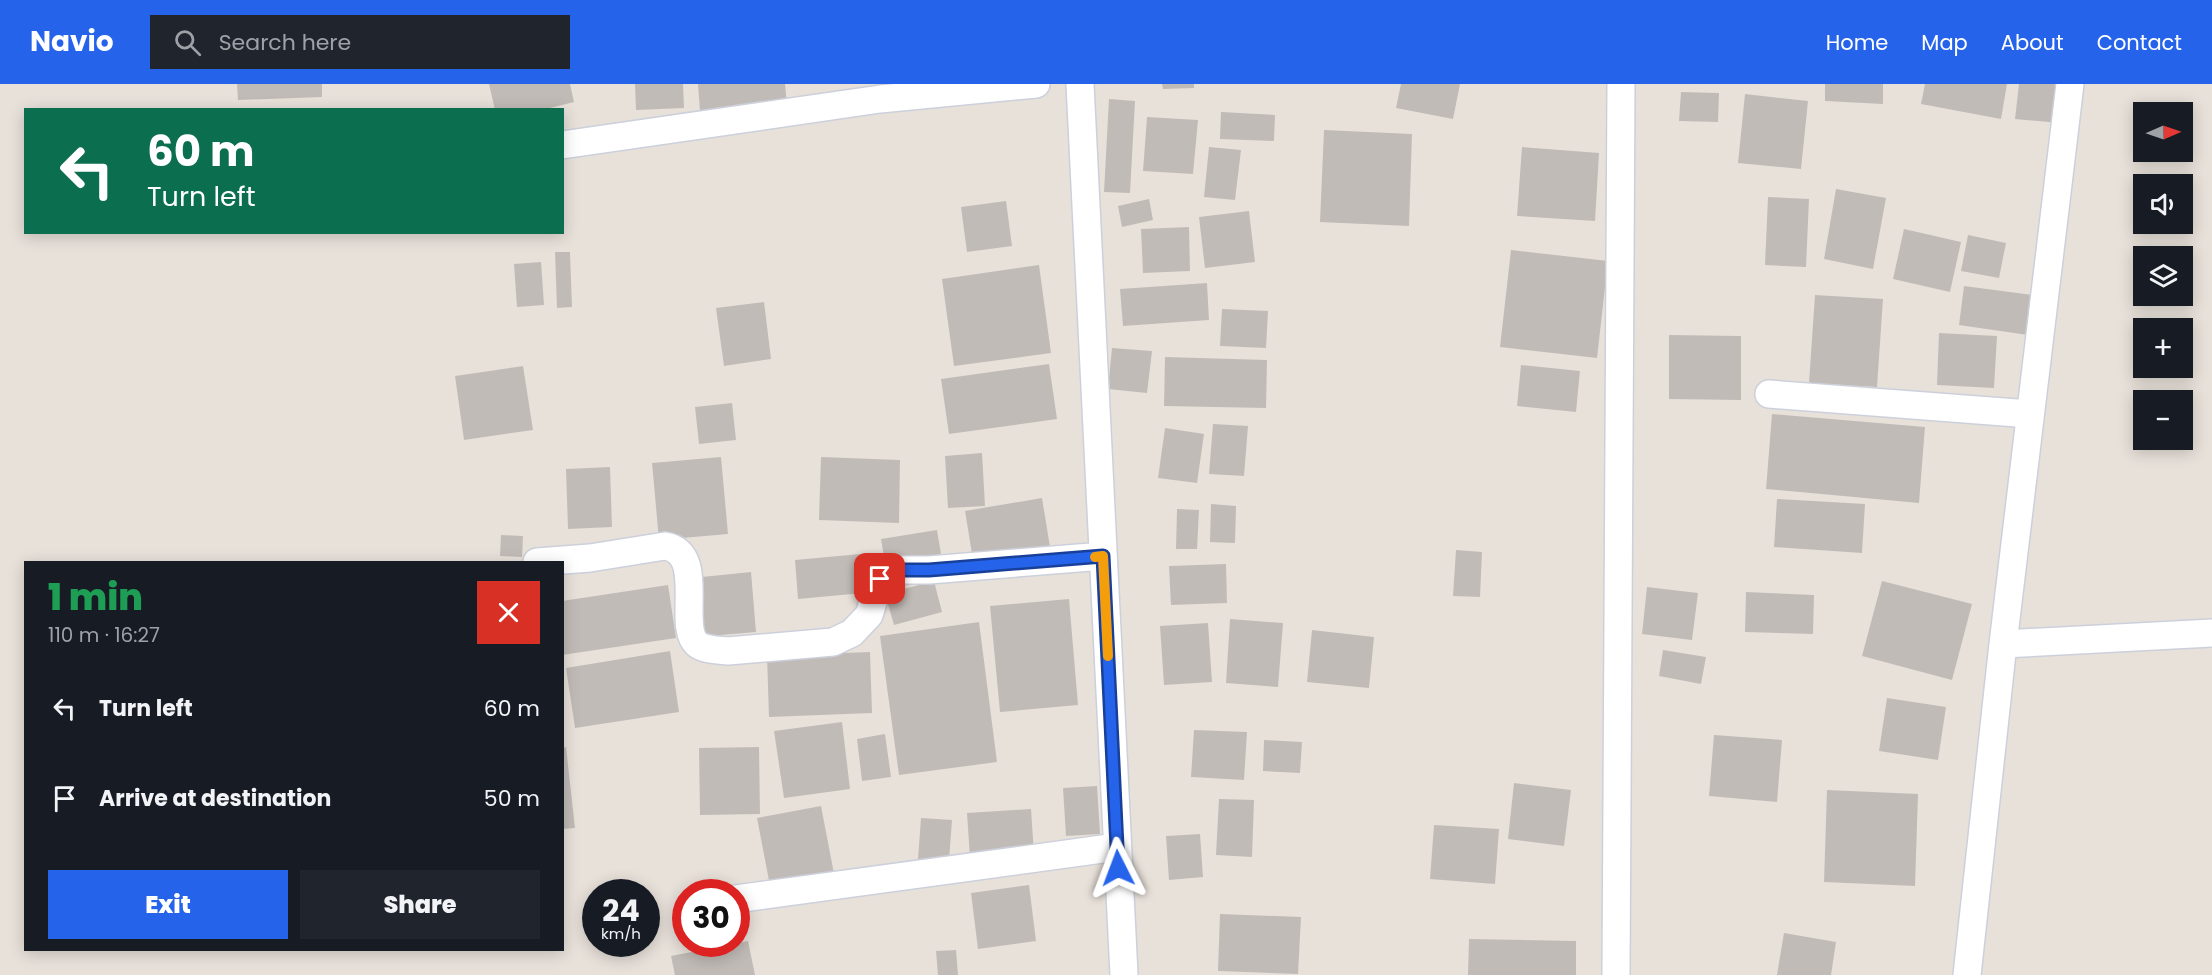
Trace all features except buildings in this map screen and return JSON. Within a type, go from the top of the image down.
[{"type":"street","points":[[564,145],[880,99],[1036,84]]},
{"type":"street","points":[[1080,84],[1124,975]]},
{"type":"street","points":[[1616,975],[1621,84]]},
{"type":"street","points":[[1967,975],[2002,644],[2070,84]]},
{"type":"street","points":[[1769,394],[2030,414]]},
{"type":"street","points":[[550,561],[590,558],[665,546],[676,548],[683,555],[688,574],[691,635],[697,645],[728,651],[833,642],[852,633],[869,615],[880,579],[887,573],[900,570],[929,570],[1103,556]]},
{"type":"street","points":[[2002,644],[2212,633]]},
{"type":"street","points":[[750,897],[1117,847]]},
{"type":"slow traffic","points":[[1095,557],[1103,556],[1108,656]]},
{"type":"route","points":[[880,579],[887,573],[900,570],[929,570],[1103,556],[1118,868]]}]
